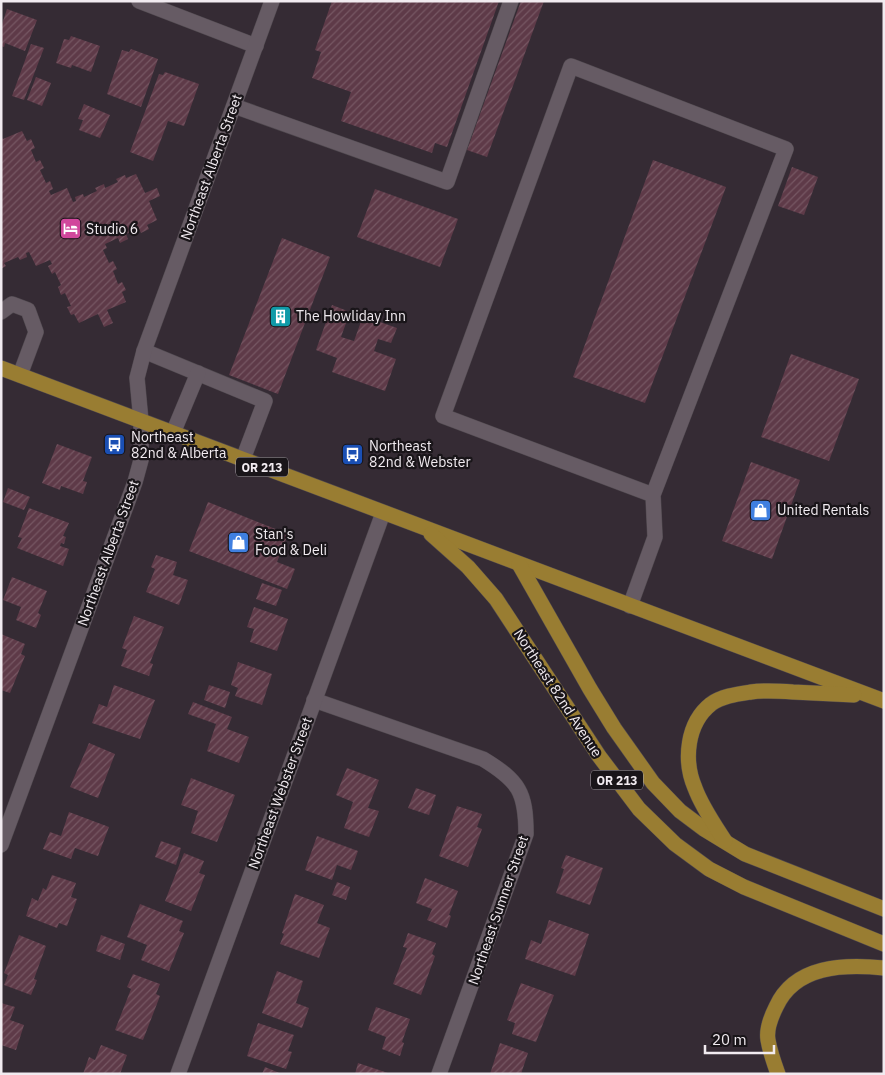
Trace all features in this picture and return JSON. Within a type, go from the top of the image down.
[{"type":"main road","name":"Northeast 82nd Avenue","points":[[1,368],[877,699]]},
{"type":"main road","name":"Northeast 82nd Avenue","points":[[424,528],[468,567],[496,599],[599,756],[639,809],[674,844],[709,869],[744,887],[884,944]]},
{"type":"main road","name":"Northeast 82nd Avenue","points":[[519,564],[614,728],[653,782],[680,811],[704,830],[727,844],[787,872],[884,909]]},
{"type":"main road","points":[[727,844],[698,795],[690,773],[690,740],[694,726],[701,714],[713,703],[727,696],[752,691],[768,690],[877,699]]},
{"type":"main road","points":[[778,1074],[768,1038],[771,1019],[778,1002],[790,987],[808,975],[824,969],[839,966],[884,968]]},
{"type":"street","points":[[139,1],[256,46]]},
{"type":"street","name":"Northeast Alberta Street","points":[[1,846],[135,482],[141,460],[141,421],[137,378],[144,350],[272,1]]},
{"type":"street","points":[[234,106],[447,182],[512,1]]},
{"type":"street","points":[[630,606],[655,537],[653,495],[786,149],[571,66],[442,416],[653,495]]},
{"type":"street","points":[[1,312],[12,304],[28,310],[36,332],[20,375]]},
{"type":"street","points":[[144,350],[265,401],[243,459]]},
{"type":"street","points":[[174,433],[198,373]]},
{"type":"street","name":"Northeast Webster Street","points":[[178,1074],[383,512]]},
{"type":"street","name":"Northeast Sumner Street","points":[[314,700],[483,759],[512,779],[521,795],[526,810],[526,834],[439,1074]]},
{"type":"building","points":[[332,1],[499,1],[447,147],[435,143],[432,153],[341,121],[351,92],[312,78],[321,52],[315,50]]},
{"type":"building","points":[[521,1],[544,1],[487,157],[467,150]]},
{"type":"building","points":[[7,9],[37,20],[25,51],[5,43],[4,47],[1,46],[1,27]]},
{"type":"building","points":[[71,36],[100,46],[91,72],[72,65],[71,68],[56,63],[64,39],[69,40]]},
{"type":"building","points":[[31,44],[44,48],[24,100],[12,96]]},
{"type":"building","points":[[131,49],[158,59],[141,107],[107,94],[122,50],[129,52]]},
{"type":"building","points":[[165,72],[199,84],[184,126],[168,121],[153,161],[130,152],[159,74],[163,75]]},
{"type":"building","points":[[36,77],[51,83],[42,106],[27,100]]},
{"type":"building","points":[[84,104],[110,115],[100,138],[79,130],[83,120],[78,119]]},
{"type":"building","name":"Studio 6","points":[[22,131],[27,141],[31,139],[35,148],[31,150],[36,162],[40,160],[44,168],[40,170],[46,183],[50,181],[53,189],[49,191],[51,195],[67,188],[73,202],[76,201],[75,197],[83,194],[84,197],[97,191],[95,188],[104,184],[105,188],[118,182],[116,179],[125,175],[126,178],[136,174],[145,193],[157,188],[160,196],[149,201],[157,220],[147,225],[149,229],[141,233],[139,229],[126,234],[128,239],[120,243],[118,238],[105,244],[107,248],[103,250],[109,263],[113,261],[117,269],[113,271],[118,284],[122,282],[126,290],[122,292],[126,302],[107,310],[113,323],[104,327],[98,314],[79,323],[74,314],[71,315],[67,307],[71,306],[65,293],[61,295],[58,287],[61,285],[55,272],[52,274],[48,266],[52,264],[50,260],[36,266],[29,252],[26,253],[27,257],[20,260],[18,257],[4,263],[6,266],[1,269],[1,136],[3,139]]},
{"type":"building","points":[[653,160],[726,187],[645,403],[573,377]]},
{"type":"building","points":[[792,167],[818,177],[804,215],[778,206]]},
{"type":"building","points":[[375,189],[458,219],[440,267],[357,237]]},
{"type":"building","name":"The Howliday Inn","points":[[282,238],[330,257],[278,394],[229,375]]},
{"type":"building","points":[[332,305],[350,312],[341,337],[354,341],[363,316],[397,328],[391,343],[378,339],[374,351],[396,359],[385,391],[332,372],[337,358],[316,350]]},
{"type":"building","points":[[791,354],[859,379],[829,461],[761,437]]},
{"type":"building","points":[[57,444],[92,457],[83,481],[87,482],[83,494],[61,486],[60,490],[42,483]]},
{"type":"building","name":"United Rentals","points":[[751,462],[800,480],[772,559],[722,541]]},
{"type":"building","points":[[8,488],[30,497],[24,510],[3,502]]},
{"type":"building","name":"Stan's Food & Deli","points":[[208,502],[288,534],[277,562],[295,569],[287,589],[189,551]]},
{"type":"building","points":[[29,508],[69,523],[63,536],[66,537],[64,544],[61,543],[60,546],[69,549],[63,566],[17,548],[22,538],[18,537]]},
{"type":"building","points":[[156,555],[177,562],[173,575],[188,580],[179,605],[146,592],[155,569],[151,567]]},
{"type":"building","points":[[12,577],[47,591],[38,613],[41,615],[36,628],[16,620],[21,607],[3,600]]},
{"type":"building","points":[[262,583],[282,590],[276,606],[256,599]]},
{"type":"building","points":[[254,607],[288,619],[277,651],[250,642],[254,629],[247,627]]},
{"type":"building","points":[[134,616],[164,627],[150,663],[153,664],[149,676],[121,666],[127,650],[122,648]]},
{"type":"building","points":[[1,634],[25,644],[21,654],[25,656],[10,693],[1,690]]},
{"type":"building","points":[[238,662],[272,674],[262,705],[235,696],[238,688],[231,685]]},
{"type":"building","points":[[114,685],[155,700],[140,739],[92,723],[99,704],[107,707]]},
{"type":"building","points":[[209,685],[230,692],[225,708],[204,700]]},
{"type":"building","points":[[193,702],[232,717],[227,729],[249,737],[239,763],[207,751],[216,724],[188,714]]},
{"type":"building","points":[[89,743],[115,754],[98,798],[70,787]]},
{"type":"building","points":[[347,768],[379,780],[368,808],[379,811],[369,837],[344,828],[353,802],[336,795]]},
{"type":"building","points":[[191,778],[235,795],[217,842],[191,833],[198,811],[181,805]]},
{"type":"building","points":[[416,788],[436,795],[429,815],[408,808]]},
{"type":"building","points":[[457,806],[482,814],[477,827],[482,829],[468,867],[439,856]]},
{"type":"building","points":[[69,812],[109,827],[98,856],[75,848],[71,859],[43,849],[50,832],[61,836]]},
{"type":"building","points":[[317,836],[358,851],[351,870],[337,865],[332,880],[305,870]]},
{"type":"building","points":[[161,841],[181,848],[176,865],[155,857]]},
{"type":"building","points":[[184,853],[204,861],[199,873],[205,875],[191,911],[165,901]]},
{"type":"building","points":[[566,855],[603,868],[590,905],[556,893],[564,869],[561,868]]},
{"type":"building","points":[[52,875],[76,883],[71,897],[77,899],[67,926],[59,923],[57,928],[26,916],[32,898],[38,901],[43,888],[46,890]]},
{"type":"building","points":[[425,878],[458,891],[449,915],[451,916],[447,928],[427,920],[432,909],[416,903]]},
{"type":"building","points":[[337,882],[350,887],[346,900],[332,895]]},
{"type":"building","points":[[295,894],[324,905],[317,923],[330,928],[319,958],[280,944]]},
{"type":"building","points":[[140,904],[183,921],[179,931],[184,933],[169,971],[141,960],[147,945],[127,937]]},
{"type":"building","points":[[549,920],[589,934],[575,976],[525,959],[531,940],[541,944]]},
{"type":"building","points":[[408,933],[436,943],[432,954],[435,956],[421,995],[393,984],[407,948],[403,947]]},
{"type":"building","points":[[19,935],[46,946],[34,979],[37,980],[31,995],[4,985],[8,975],[4,973]]},
{"type":"building","points":[[101,935],[125,944],[120,960],[96,951]]},
{"type":"building","points":[[277,971],[303,981],[296,1003],[309,1008],[302,1028],[262,1013]]},
{"type":"building","points":[[133,974],[160,984],[156,994],[160,996],[143,1040],[115,1030],[131,989],[127,987]]},
{"type":"building","points":[[521,983],[554,995],[536,1042],[512,1034],[515,1023],[507,1020]]},
{"type":"building","points":[[1,1003],[15,1007],[10,1020],[24,1025],[16,1050],[1,1045]]},
{"type":"building","points":[[376,1007],[410,1019],[402,1042],[404,1043],[400,1056],[382,1049],[386,1037],[368,1030]]},
{"type":"building","points":[[258,1023],[294,1035],[288,1051],[292,1052],[286,1069],[247,1056]]},
{"type":"building","points":[[500,1043],[528,1053],[521,1074],[490,1074]]},
{"type":"building","points":[[101,1045],[127,1055],[120,1074],[83,1074],[89,1057],[95,1060]]},
{"type":"building","points":[[358,1063],[388,1073],[388,1074],[355,1074]]},
{"type":"building","points":[[265,1067],[282,1074],[262,1074]]},
{"type":"place","name":"Studio 6","points":[[70,229]]},
{"type":"place","name":"The Howliday Inn","points":[[280,316]]},
{"type":"place","name":"Northeast 82nd & Alberta","points":[[115,445]]},
{"type":"place","name":"Northeast 82nd & Webster","points":[[353,454]]},
{"type":"place","name":"United Rentals","points":[[761,510]]},
{"type":"place","name":"Stan's Food & Deli","points":[[239,542]]}]
